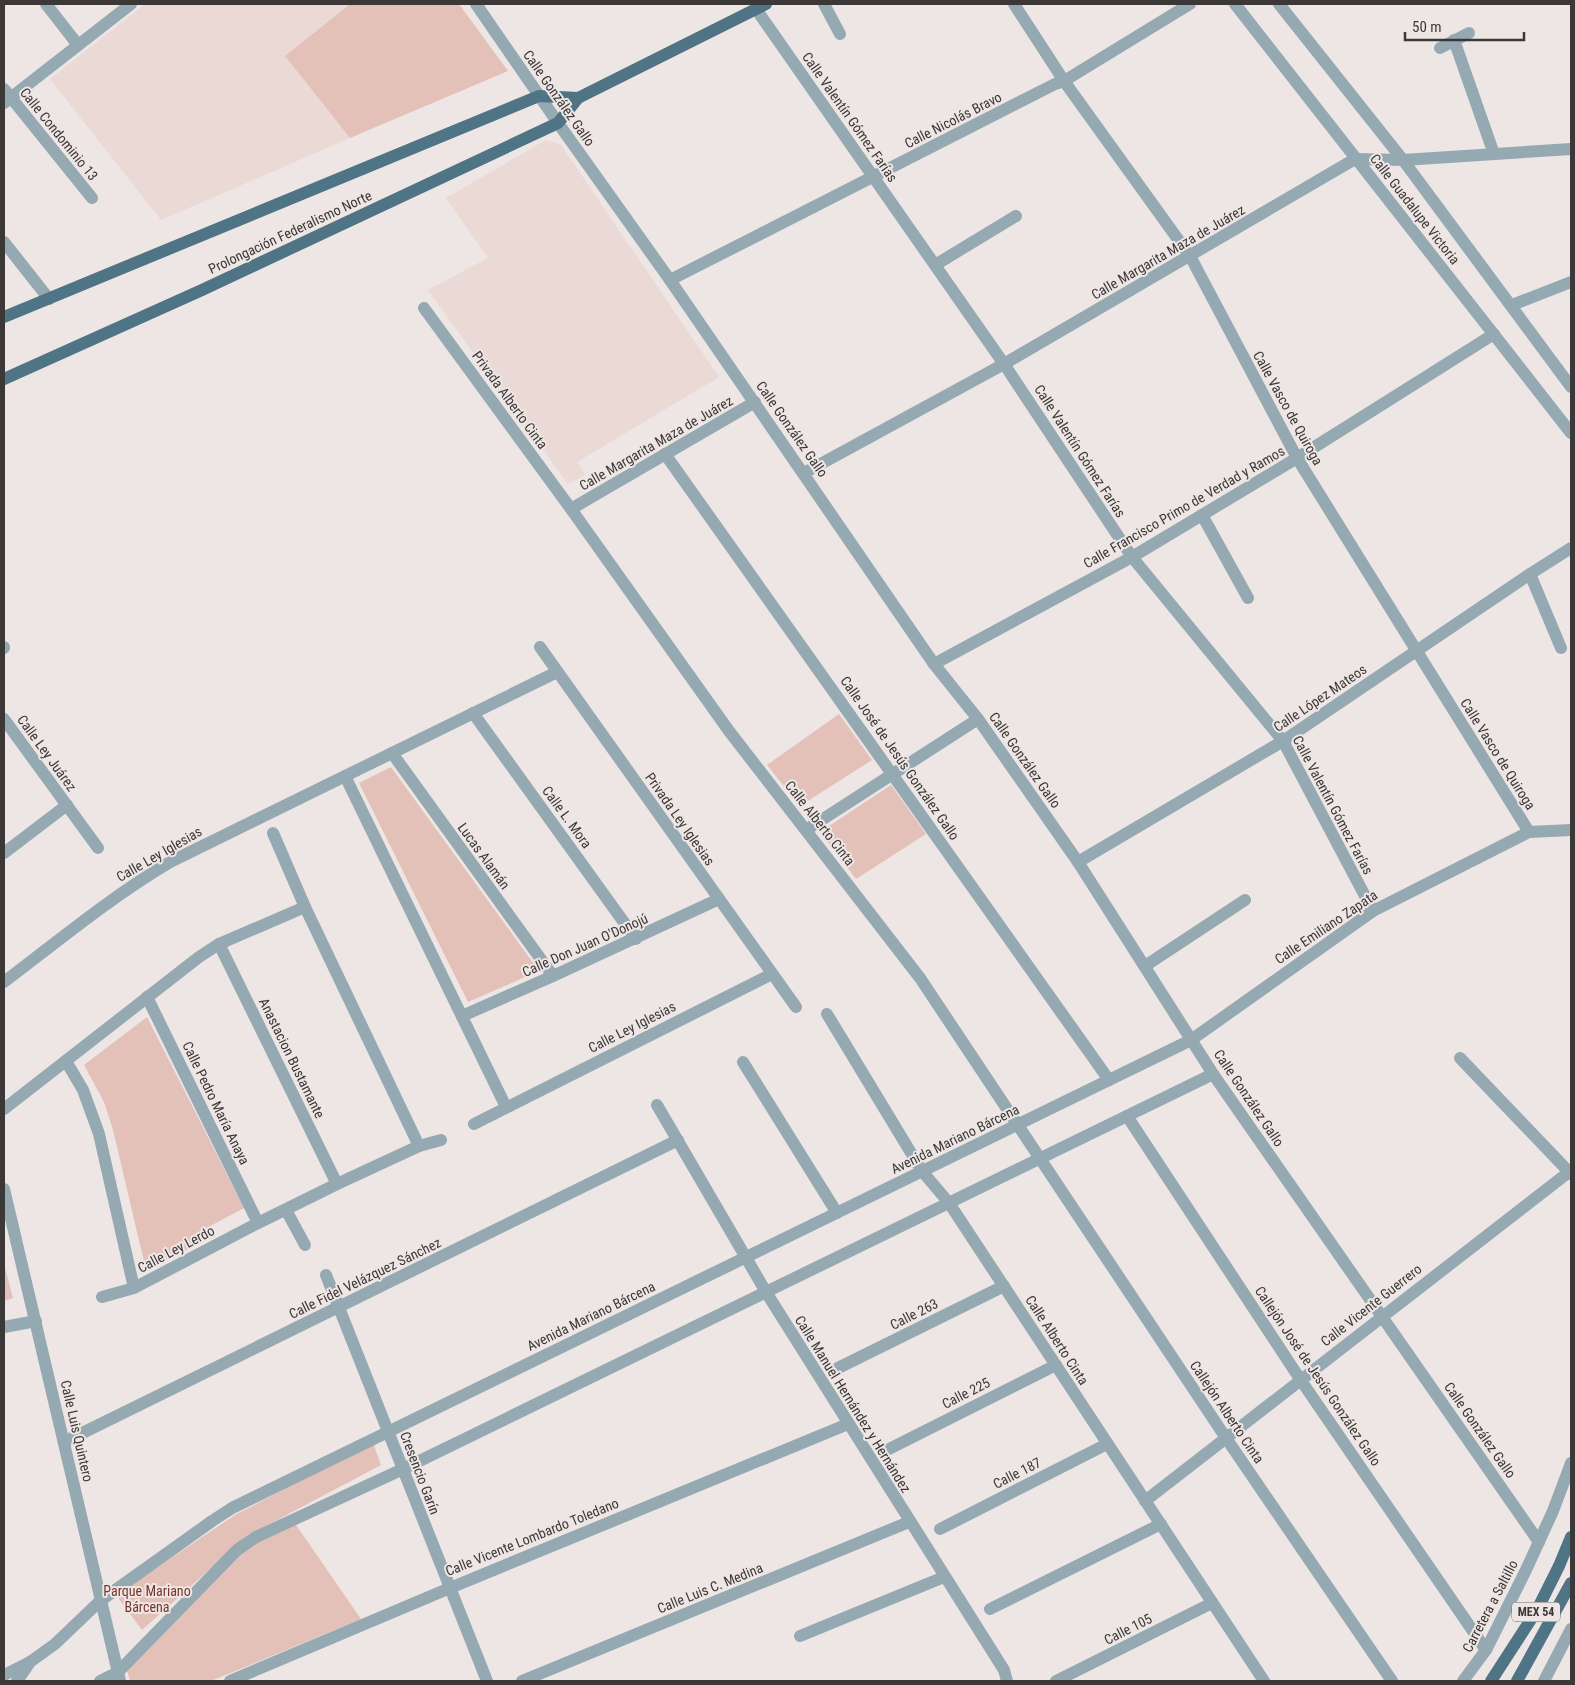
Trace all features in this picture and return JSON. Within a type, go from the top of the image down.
[{"type":"main road","name":"Prolongación Federalismo Norte","points":[[4,379],[211,286],[558,123],[578,98],[761,6]]},
{"type":"main road","name":"Prolongación Federalismo Norte","points":[[4,317],[539,96],[578,98]]},
{"type":"main road","name":"MEX 54","points":[[1491,1681],[1537,1610],[1571,1537]]},
{"type":"main road","name":"MEX 54","points":[[1517,1681],[1570,1589]]},
{"type":"street","points":[[46,4],[78,45]]},
{"type":"street","points":[[6,96],[78,45],[131,4]]},
{"type":"street","name":"Calle González Gallo","points":[[476,4],[755,402],[934,664],[978,719],[1078,862],[1213,1074],[1539,1542]]},
{"type":"street","points":[[824,4],[840,34]]},
{"type":"street","name":"Calle Vasco de Quiroga","points":[[1014,4],[1064,81],[1190,256],[1297,458],[1529,832]]},
{"type":"street","name":"Calle Nicolás Bravo","points":[[670,280],[1064,81],[1190,4]]},
{"type":"street","name":"Calle Guadalupe Victoria","points":[[1235,4],[1571,433]]},
{"type":"street","name":"Calle Guadalupe Victoria","points":[[1279,4],[1403,160],[1571,387]]},
{"type":"street","name":"Calle Valentín Gómez Farías","points":[[761,6],[874,177],[1004,364],[1132,557],[1284,741],[1373,911]]},
{"type":"street","points":[[1440,48],[1469,33]]},
{"type":"street","points":[[1454,40],[1494,154]]},
{"type":"street","name":"Calle Condominio 13","points":[[6,96],[92,198]]},
{"type":"street","points":[[1356,159],[1403,160],[1571,148]]},
{"type":"street","name":"Calle Margarita Maza de Juárez","points":[[804,473],[1004,364],[1356,159]]},
{"type":"street","points":[[935,265],[1016,216]]},
{"type":"street","points":[[4,242],[49,299]]},
{"type":"street","points":[[1512,305],[1571,282]]},
{"type":"street","name":"Privada Alberto Cinta","points":[[424,308],[571,509]]},
{"type":"street","name":"Calle Francisco Primo de Verdad y Ramos","points":[[934,664],[1132,557],[1297,458],[1494,334]]},
{"type":"street","name":"Calle Margarita Maza de Juárez","points":[[571,509],[755,402]]},
{"type":"street","name":"Calle José de Jesús González Gallo","points":[[665,454],[1109,1080]]},
{"type":"street","name":"Calle Alberto Cinta","points":[[571,509],[730,731],[920,978],[1040,1159]]},
{"type":"street","points":[[1202,515],[1248,598]]},
{"type":"street","name":"Calle López Mateos","points":[[1078,862],[1284,741],[1571,548]]},
{"type":"street","points":[[1530,574],[1561,648]]},
{"type":"street","name":"Privada Ley Iglesias","points":[[540,647],[796,1007]]},
{"type":"street","name":"Calle Ley Iglesias","points":[[4,982],[136,882],[170,862],[557,672]]},
{"type":"street","name":"Calle L. Mora","points":[[473,713],[636,939]]},
{"type":"street","name":"Calle Ley Juárez","points":[[4,719],[98,848]]},
{"type":"street","points":[[806,830],[978,719]]},
{"type":"street","name":"Lucas Alamán","points":[[392,753],[553,976]]},
{"type":"street","points":[[345,776],[506,1107]]},
{"type":"street","name":"Calle Ley Juárez","points":[[4,853],[67,805]]},
{"type":"street","name":"Calle Emiliano Zapata","points":[[1191,1040],[1373,911],[1529,832],[1571,830]]},
{"type":"street","points":[[273,834],[305,907],[419,1146]]},
{"type":"street","name":"Calle Don Juan O'Donojú","points":[[462,1016],[636,939],[719,899]]},
{"type":"street","points":[[1145,966],[1245,900]]},
{"type":"street","points":[[4,1109],[219,944],[305,907]]},
{"type":"street","name":"Anastacion Bustamante","points":[[219,944],[337,1184]]},
{"type":"street","name":"Calle Ley Iglesias","points":[[474,1124],[772,974]]},
{"type":"street","name":"Calle Pedro María Anaya","points":[[147,998],[258,1222]]},
{"type":"street","name":"Calle Alberto Cinta","points":[[826,1014],[922,1171],[949,1203],[1264,1681]]},
{"type":"street","name":"Avenida Mariano Bárcena","points":[[4,1675],[30,1662],[55,1644],[100,1601],[232,1508],[1191,1040]]},
{"type":"street","points":[[1460,1058],[1570,1173]]},
{"type":"street","name":"Calle Ley Lerdo","points":[[66,1061],[83,1090],[99,1134],[134,1288],[258,1222],[419,1146],[441,1140]]},
{"type":"street","points":[[743,1062],[837,1213]]},
{"type":"street","points":[[100,1681],[119,1677],[237,1550],[256,1537],[403,1469],[1213,1074]]},
{"type":"street","name":"Calle Manuel Hernández y Hernández","points":[[657,1105],[745,1258],[909,1522],[1004,1670],[1007,1681]]},
{"type":"street","name":"Callejón José de Jesús González Gallo","points":[[1127,1116],[1300,1379],[1486,1650]]},
{"type":"street","name":"Calle Fidel Velázquez Sánchez","points":[[64,1442],[678,1140]]},
{"type":"street","name":"Callejón Alberto Cinta","points":[[1040,1159],[1226,1438],[1392,1681]]},
{"type":"street","name":"Calle Vicente Guerrero","points":[[1145,1501],[1300,1379],[1570,1173]]},
{"type":"street","name":"Calle Luis Quintero","points":[[4,1189],[119,1677]]},
{"type":"street","points":[[286,1210],[306,1245]]},
{"type":"street","name":"Cresencio Garín","points":[[326,1275],[487,1681]]},
{"type":"street","name":"Calle 263","points":[[838,1368],[1004,1286]]},
{"type":"street","points":[[102,1297],[134,1288]]},
{"type":"street","points":[[4,1327],[36,1321]]},
{"type":"street","name":"Calle 225","points":[[889,1448],[1056,1365]]},
{"type":"street","name":"Calle Vicente Lombardo Toledano","points":[[230,1681],[848,1424]]},
{"type":"street","name":"Calle 187","points":[[940,1529],[1108,1444]]},
{"type":"street","name":"Carretera a Saltillo","points":[[1464,1681],[1486,1650],[1539,1542],[1571,1463]]},
{"type":"street","name":"Calle Luis C. Medina","points":[[522,1681],[909,1522]]},
{"type":"street","points":[[990,1609],[1161,1524]]},
{"type":"street","points":[[800,1636],[944,1577]]},
{"type":"street","name":"Calle 105","points":[[1056,1681],[1212,1603]]},
{"type":"street","points":[[1544,1681],[1571,1629]]},
{"type":"street","name":"Avenida Mariano Bárcena","points":[[17,1681],[30,1662]]},
{"type":"shaded area","points":[[145,4],[350,4],[285,56],[350,138],[161,220],[50,79]]},
{"type":"shaded area","points":[[546,140],[561,145],[719,377],[577,462],[585,475],[568,484],[428,290],[488,258],[446,198]]},
{"type":"green space","points":[[350,4],[459,4],[508,71],[350,138],[285,56]]},
{"type":"green space","points":[[839,714],[872,760],[800,806],[767,765]]},
{"type":"green space","points":[[391,767],[539,971],[468,1002],[359,783]]},
{"type":"green space","points":[[891,785],[926,834],[856,879],[820,832]]},
{"type":"green space","points":[[147,1017],[244,1208],[199,1232],[202,1242],[146,1270],[113,1130],[104,1102],[84,1065]]},
{"type":"green space","points":[[4,1264],[13,1298],[4,1301]]},
{"type":"green space","name":"Parque Mariano Bárcena","points":[[373,1443],[381,1465],[247,1536],[142,1630],[116,1595],[235,1515]]},
{"type":"green space","points":[[294,1522],[361,1619],[211,1681],[130,1681],[127,1671],[251,1543]]}]
